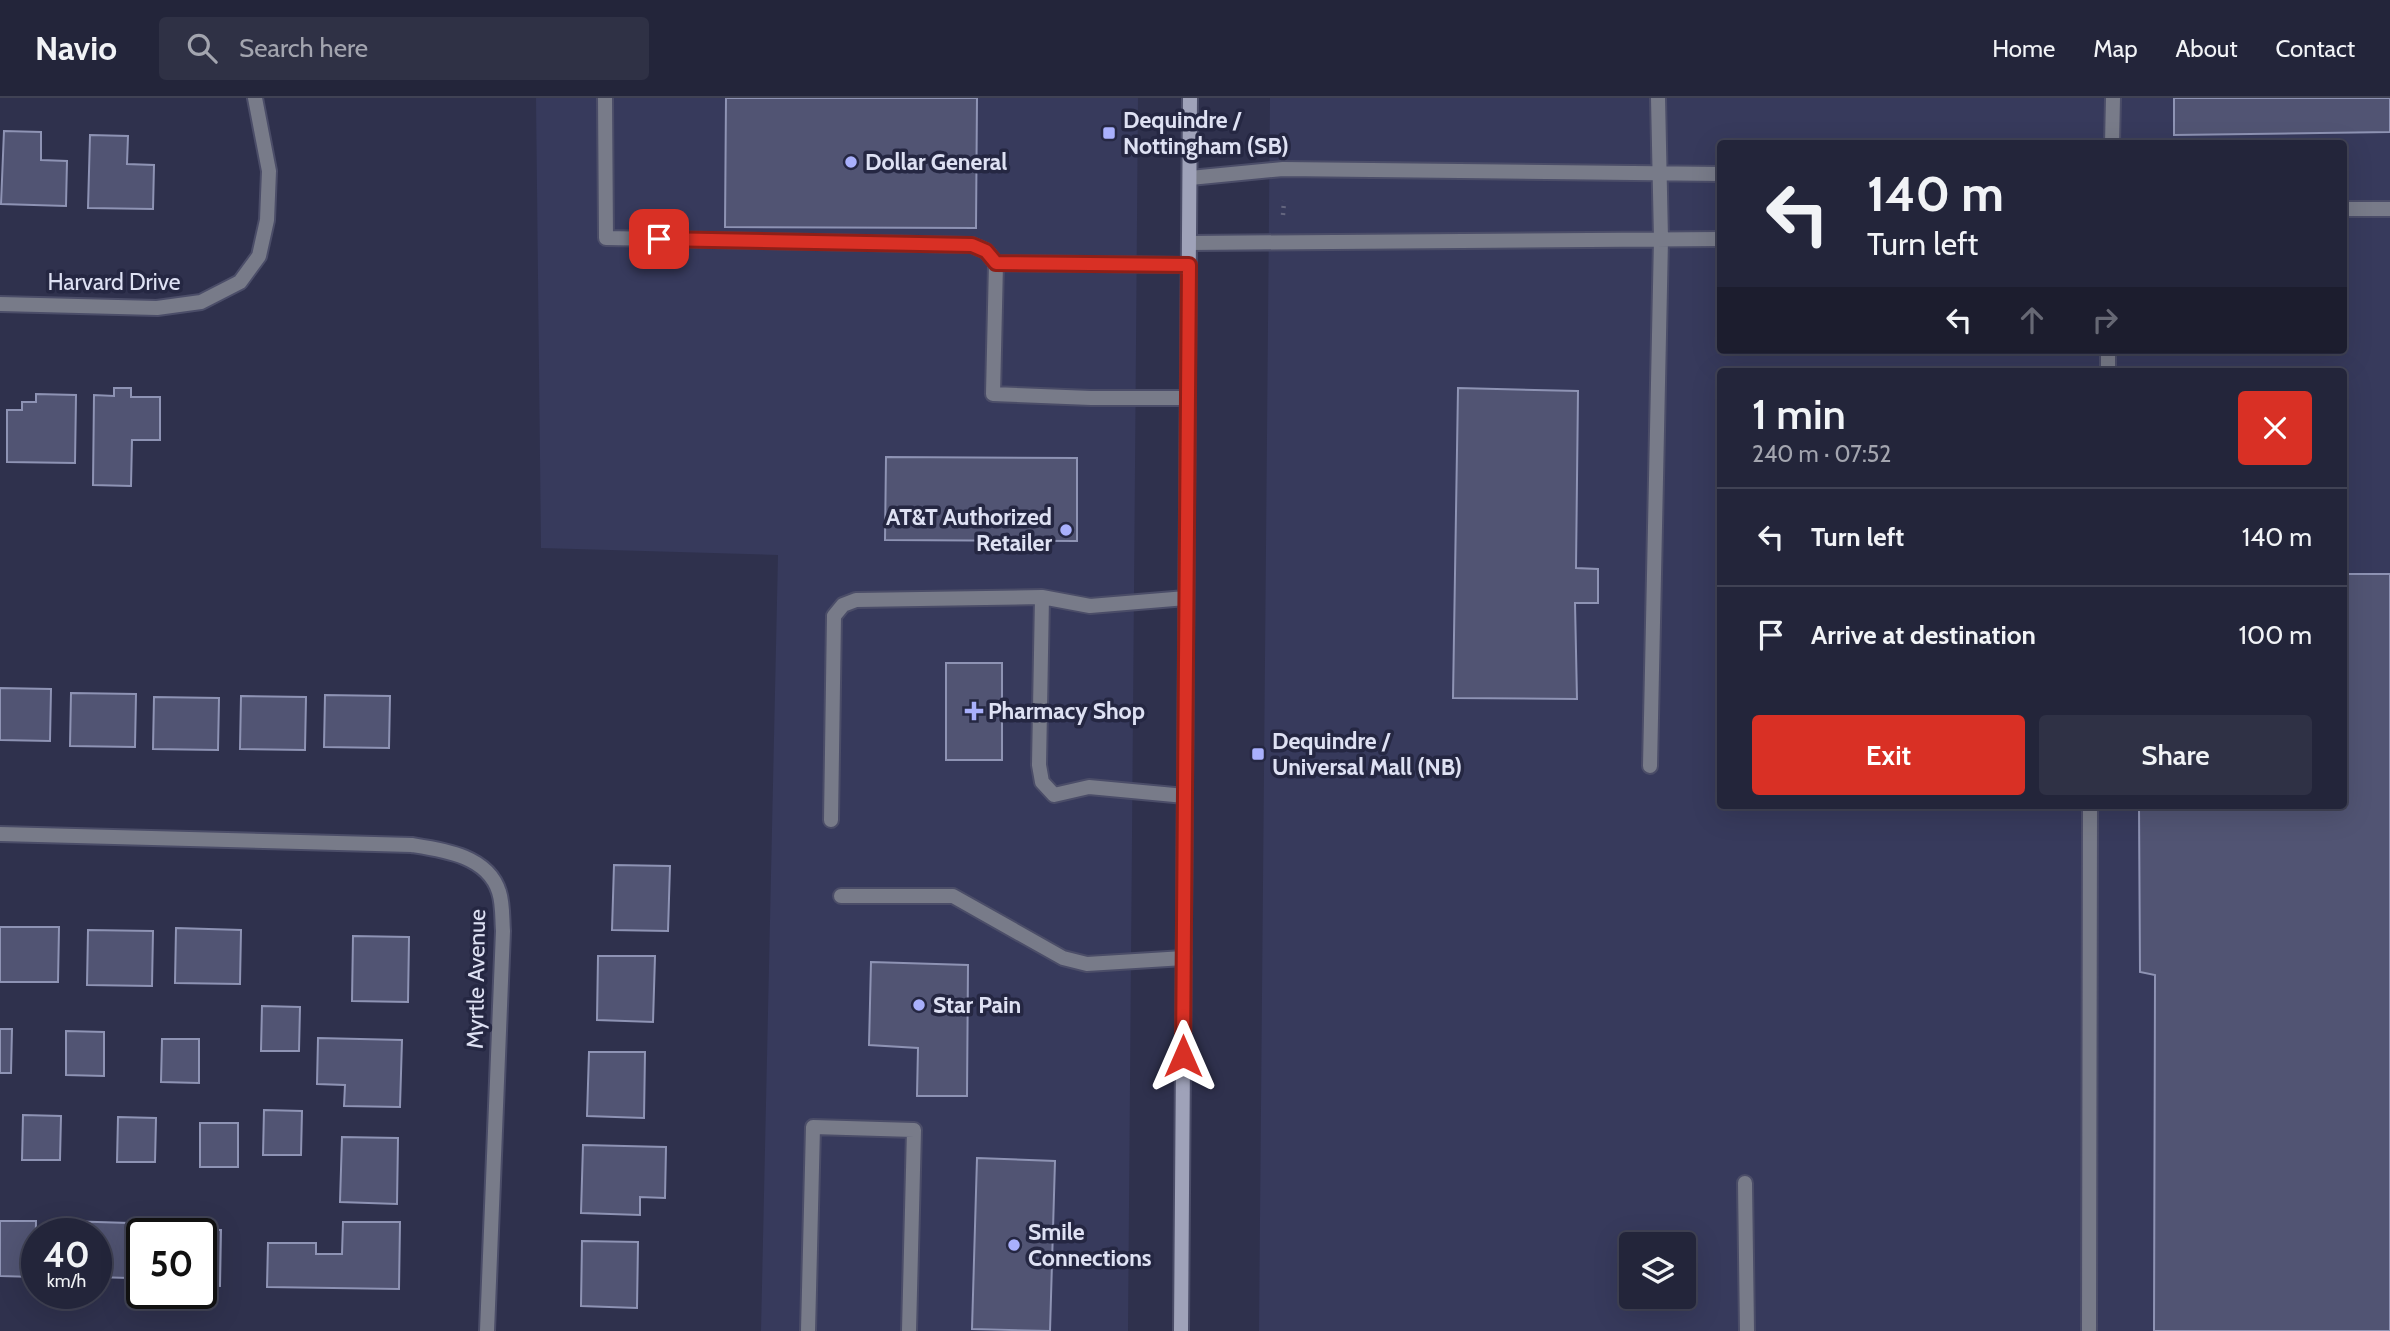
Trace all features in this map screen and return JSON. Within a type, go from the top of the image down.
[{"type":"main road","points":[[1181,1331],[1190,98]]},
{"type":"street","name":"Harvard Drive","points":[[0,304],[157,308],[201,302],[240,282],[259,256],[267,220],[269,171],[255,98]]},
{"type":"street","points":[[605,98],[606,238],[972,245],[986,251],[996,263],[992,394],[1188,398]]},
{"type":"street","points":[[1650,766],[1661,239],[1658,98]]},
{"type":"street","points":[[2112,140],[2113,98]]},
{"type":"street","points":[[1190,178],[1283,169],[1717,174]]},
{"type":"street","points":[[2347,209],[2390,209]]},
{"type":"street","points":[[1189,243],[1717,239]]},
{"type":"street","points":[[996,263],[1189,265]]},
{"type":"street","points":[[831,820],[834,616],[843,605],[856,600],[1042,597],[1090,606],[1186,598]]},
{"type":"street","points":[[1042,597],[1038,765],[1042,782],[1054,795],[1089,788],[1185,796]]},
{"type":"street","points":[[2089,1331],[2090,809]]},
{"type":"street","name":"Myrtle Avenue","points":[[0,834],[412,845],[448,850],[482,866],[499,891],[503,931],[487,1331]]},
{"type":"street","points":[[841,895],[954,896],[1063,958],[1087,964],[1184,958]]},
{"type":"street","points":[[808,1331],[813,1127],[914,1130],[909,1331]]},
{"type":"street","points":[[1745,1183],[1747,1331]]},
{"type":"path","points":[[1283,201],[1283,215]]},
{"type":"shaded area","points":[[536,98],[1138,98],[1128,1331],[761,1331],[778,555],[541,548]]},
{"type":"shaded area","points":[[1270,98],[2390,98],[2390,1331],[1259,1331]]},
{"type":"building","name":"Dollar General","points":[[726,98],[977,98],[976,228],[725,227]]},
{"type":"building","points":[[2174,98],[2390,98],[2390,132],[2174,135]]},
{"type":"building","points":[[4,131],[41,132],[41,160],[67,161],[66,206],[1,204]]},
{"type":"building","points":[[90,135],[128,136],[127,164],[154,165],[153,209],[88,208]]},
{"type":"building","points":[[114,388],[131,388],[131,397],[160,397],[160,440],[132,440],[131,486],[93,485],[94,395],[114,396]]},
{"type":"building","points":[[1458,388],[1578,391],[1576,568],[1598,569],[1598,603],[1575,603],[1577,699],[1453,698]]},
{"type":"building","points":[[36,394],[76,395],[75,463],[7,462],[7,410],[22,410],[22,402],[36,402]]},
{"type":"building","points":[[886,457],[1077,458],[1077,541],[885,540]]},
{"type":"building","points":[[2347,574],[2390,574],[2390,1331],[2154,1331],[2155,975],[2140,972],[2139,809],[2347,809]]},
{"type":"building","name":"Pharmacy Shop","points":[[946,663],[1002,663],[1002,760],[946,760]]},
{"type":"building","points":[[0,688],[51,689],[50,741],[0,740]]},
{"type":"building","points":[[71,693],[136,694],[135,747],[70,746]]},
{"type":"building","points":[[325,695],[390,696],[389,748],[324,747]]},
{"type":"building","points":[[241,696],[306,697],[305,750],[240,749]]},
{"type":"building","points":[[154,697],[219,698],[218,750],[153,749]]},
{"type":"building","points":[[614,865],[670,866],[668,931],[612,930]]},
{"type":"building","points":[[0,927],[59,927],[58,982],[0,982]]},
{"type":"building","points":[[176,928],[241,930],[240,984],[175,983]]},
{"type":"building","points":[[88,930],[153,931],[152,986],[87,985]]},
{"type":"building","points":[[353,936],[409,937],[408,1002],[352,1001]]},
{"type":"building","points":[[598,956],[655,956],[653,1022],[597,1020]]},
{"type":"building","name":"Star Pain","points":[[871,962],[968,965],[967,1096],[917,1096],[918,1048],[869,1045]]},
{"type":"building","points":[[262,1006],[300,1007],[299,1051],[261,1051]]},
{"type":"building","points":[[0,1029],[12,1029],[11,1073],[0,1073]]},
{"type":"building","points":[[66,1031],[104,1032],[104,1076],[66,1075]]},
{"type":"building","points":[[318,1038],[402,1040],[400,1107],[344,1106],[345,1085],[317,1084]]},
{"type":"building","points":[[162,1039],[199,1039],[199,1083],[161,1082]]},
{"type":"building","points":[[589,1052],[645,1052],[644,1118],[587,1116]]},
{"type":"building","points":[[264,1110],[302,1111],[301,1155],[263,1155]]},
{"type":"building","points":[[23,1115],[61,1116],[60,1160],[22,1160]]},
{"type":"building","points":[[118,1117],[156,1118],[155,1162],[117,1162]]},
{"type":"building","points":[[200,1123],[238,1123],[238,1167],[200,1167]]},
{"type":"building","points":[[342,1137],[398,1138],[397,1204],[340,1202]]},
{"type":"building","points":[[583,1145],[666,1147],[665,1198],[640,1197],[640,1215],[581,1213]]},
{"type":"building","name":"Smile Connections","points":[[977,1158],[1055,1161],[1050,1331],[972,1329]]},
{"type":"building","points":[[0,1221],[21,1221],[21,1277],[0,1276]]},
{"type":"building","points":[[112,1222],[126,1223],[126,1278],[112,1278]]},
{"type":"building","points":[[343,1222],[400,1222],[399,1289],[267,1287],[268,1243],[316,1243],[316,1254],[342,1254]]},
{"type":"building","points":[[217,1230],[221,1230],[220,1286],[217,1286]]},
{"type":"building","points":[[582,1241],[638,1242],[637,1308],[581,1306]]},
{"type":"place","name":"Dequindre / Nottingham (SB)","points":[[1109,133]]},
{"type":"place","name":"Dollar General","points":[[851,162]]},
{"type":"place","name":"AT&T Authorized Retailer","points":[[1066,530]]},
{"type":"place","name":"Pharmacy Shop","points":[[974,711]]},
{"type":"place","name":"Dequindre / Universal Mall (NB)","points":[[1258,754]]},
{"type":"place","name":"Star Pain","points":[[919,1005]]},
{"type":"place","name":"Smile Connections","points":[[1014,1245]]},
{"type":"route","points":[[659,239],[972,245],[986,251],[996,263],[1189,265],[1183,1056]]}]
